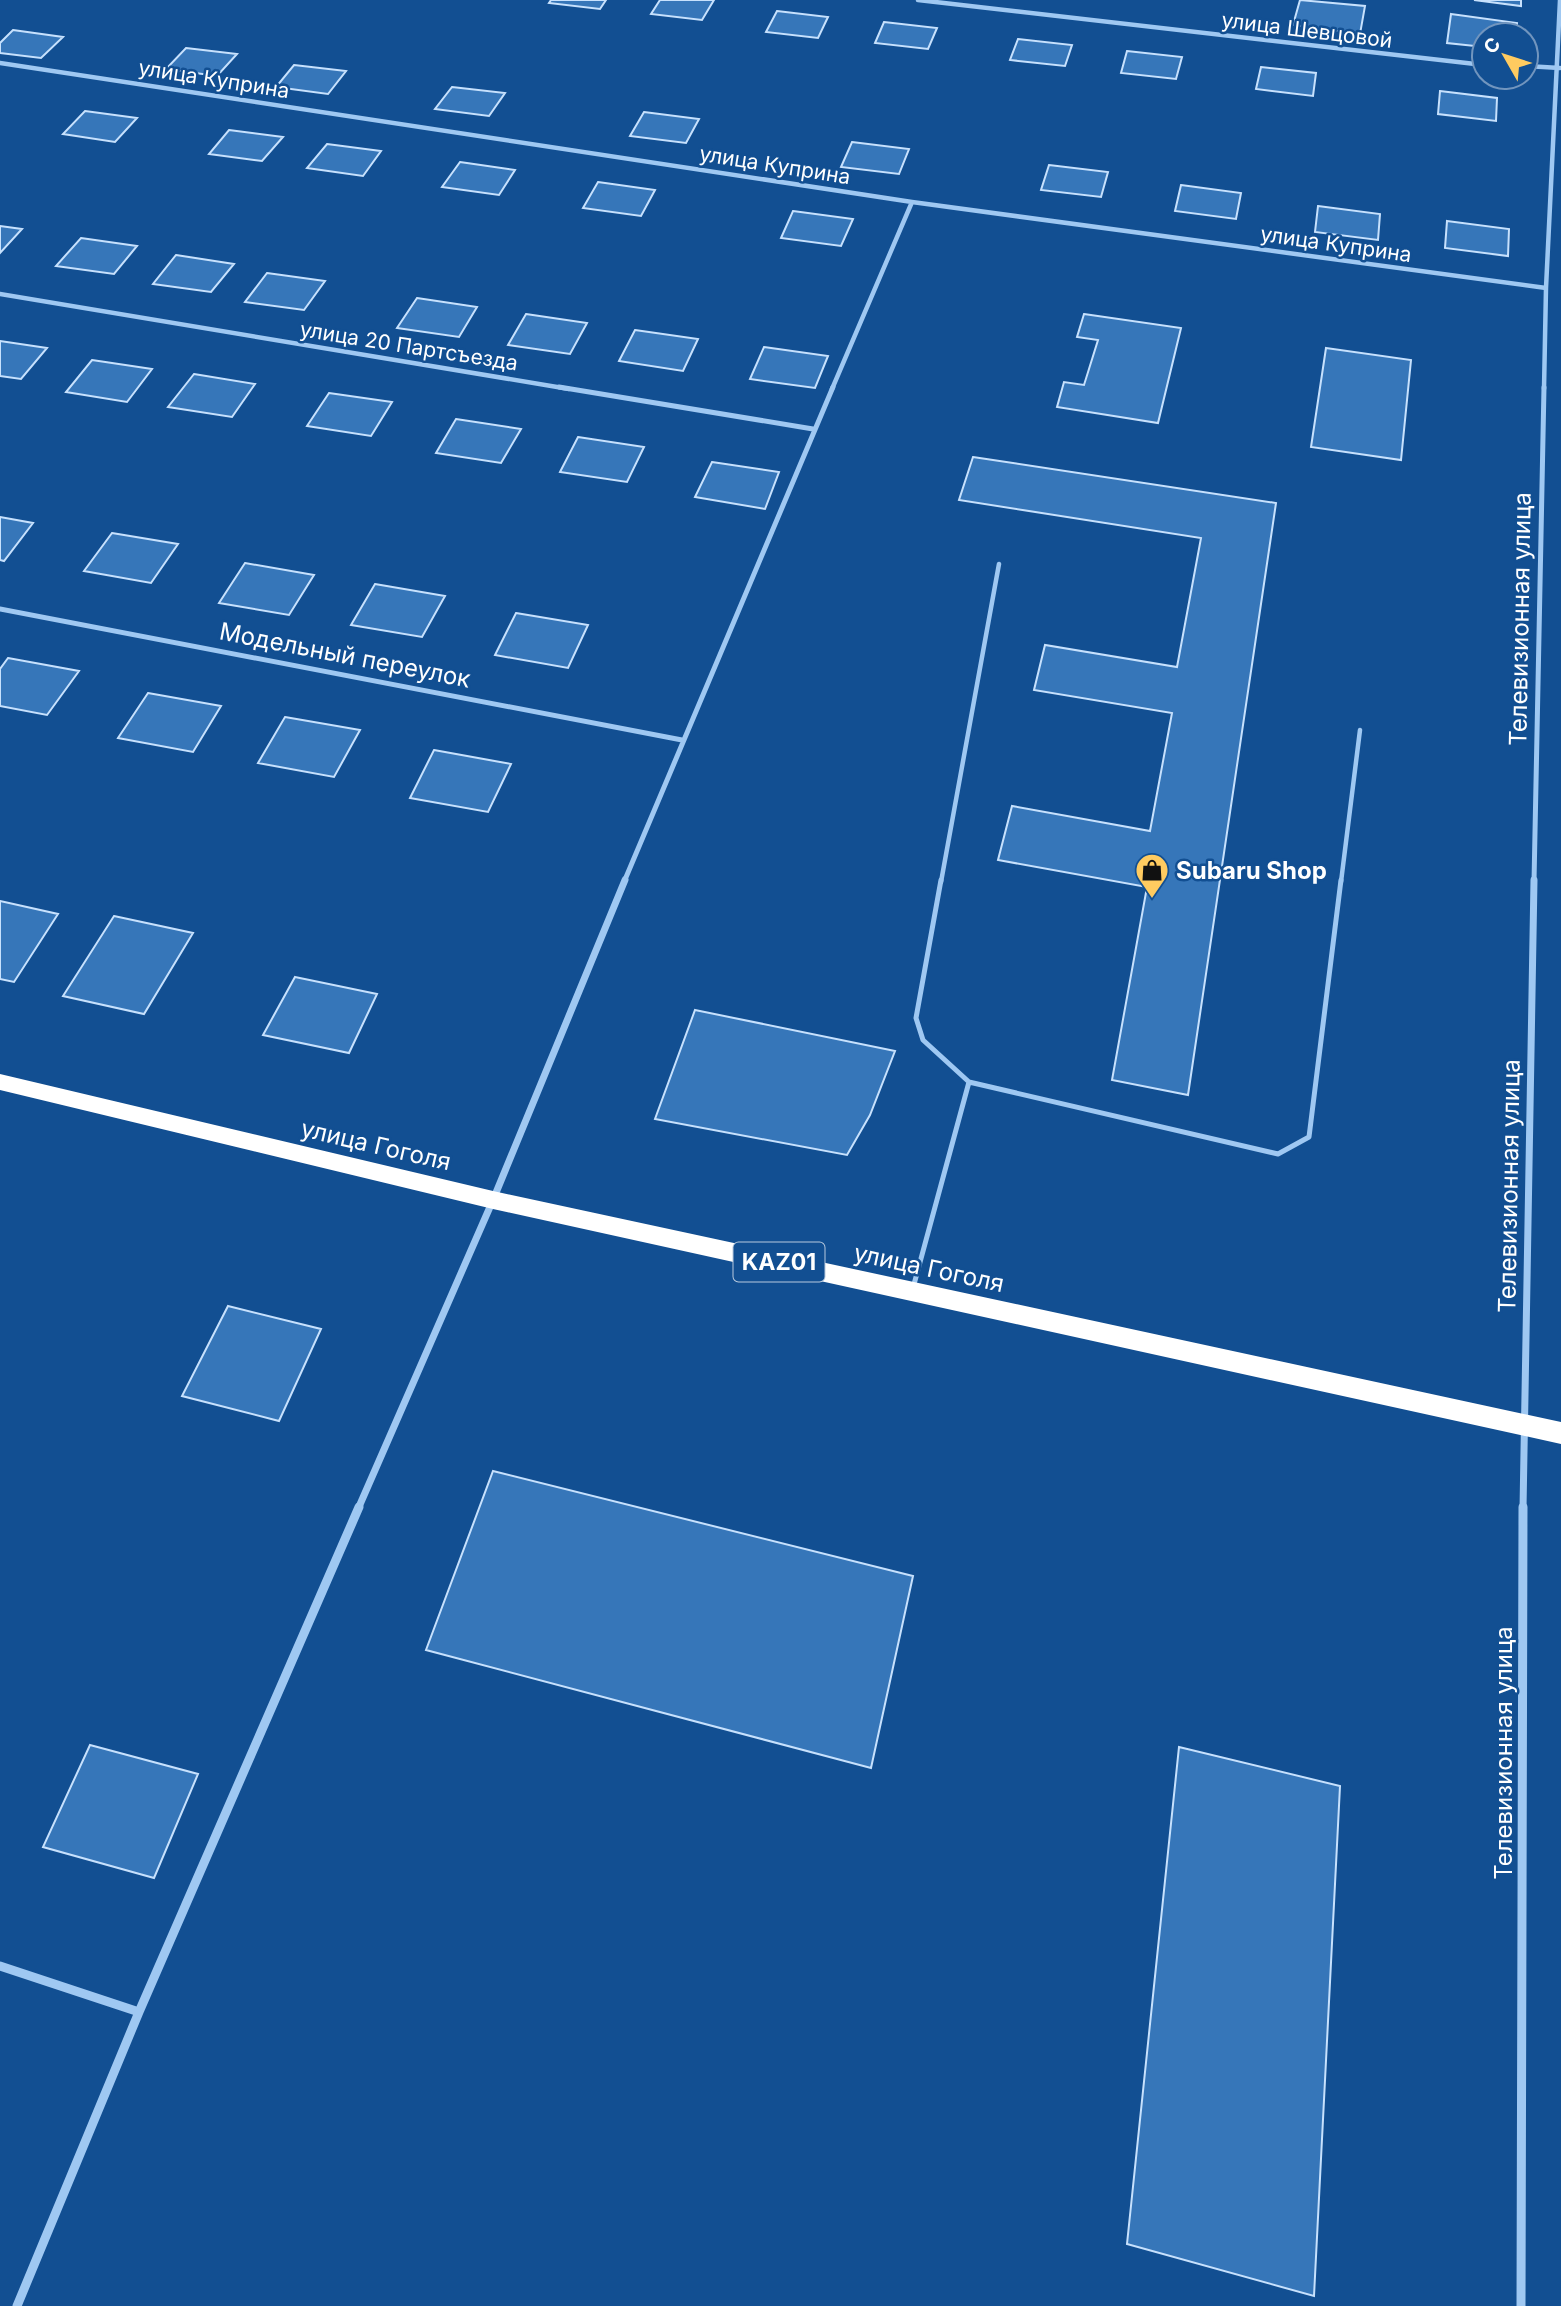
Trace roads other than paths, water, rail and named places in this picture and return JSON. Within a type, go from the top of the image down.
[{"type":"highway","name":"улица Гоголя","points":[[0,1082],[493,1200],[1561,1433]]},
{"type":"street","name":"улица Шевцовой","points":[[918,0],[1470,63]]},
{"type":"street","name":"Телевизионная улица","points":[[1521,2306],[1523,1424],[1546,288],[1559,67],[1560,0]]},
{"type":"street","name":"улица Куприна","points":[[0,63],[912,202],[1546,288]]},
{"type":"street","points":[[1540,66],[1559,67]]},
{"type":"street","points":[[16,2306],[139,2012],[493,1200],[682,740],[912,202]]},
{"type":"street","name":"улица 20 Партсъезда","points":[[0,294],[813,429]]},
{"type":"street","name":"Модельный переулок","points":[[0,609],[682,740]]},
{"type":"street","points":[[0,1966],[139,2012]]},
{"type":"lane","points":[[999,564],[916,1018],[923,1040],[969,1082],[1278,1154],[1309,1137],[1360,730]]},
{"type":"lane","points":[[912,1291],[969,1082]]},
{"type":"place","name":"Subaru Shop","points":[[1152,900]]}]
